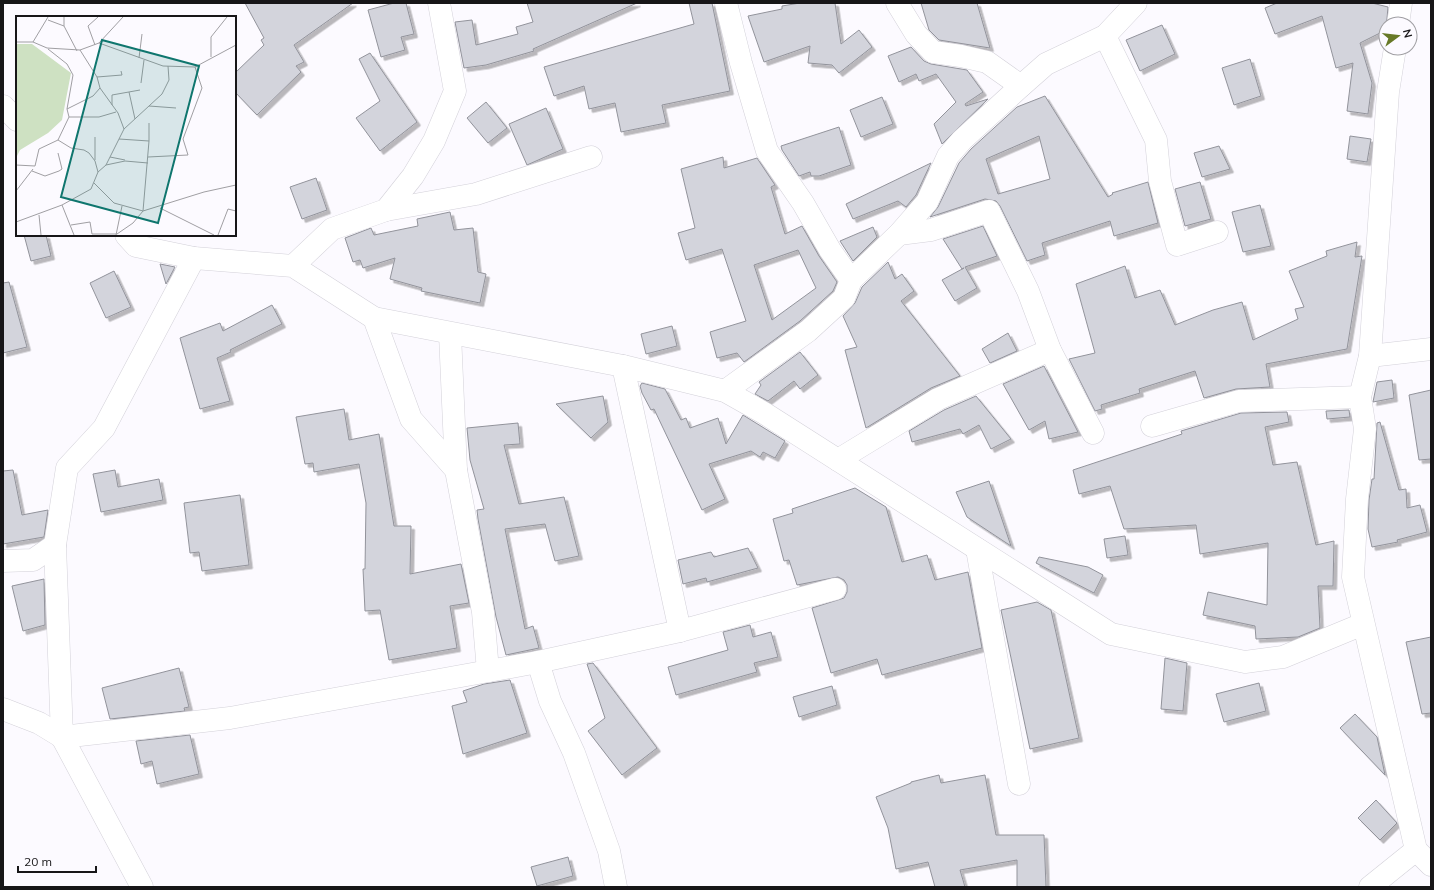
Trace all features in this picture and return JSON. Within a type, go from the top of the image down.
[{"type":"street","points":[[386,210],[413,176],[434,141],[454,91],[439,3]]},
{"type":"street","points":[[726,3],[740,63],[767,151],[803,203],[830,250],[851,280]]},
{"type":"street","points":[[898,3],[916,34],[933,52],[987,62],[1021,86]]},
{"type":"street","points":[[725,391],[808,331],[844,298],[851,280],[899,234],[927,202],[948,156],[962,140],[1046,64],[1105,36],[1136,3]]},
{"type":"street","points":[[1399,16],[1401,3]]},
{"type":"street","points":[[1105,36],[1156,140],[1160,181],[1177,244],[1217,232]]},
{"type":"street","points":[[1370,887],[1424,857],[1353,577],[1357,499],[1365,429],[1360,397],[1370,356],[1388,92],[1393,56]]},
{"type":"street","points":[[3,106],[16,119]]},
{"type":"street","points":[[293,266],[332,229],[386,210],[476,194],[591,157]]},
{"type":"street","points":[[899,234],[931,230],[989,211],[1028,292],[1050,350],[1093,433]]},
{"type":"street","points":[[127,236],[136,246],[194,258],[293,266],[374,318],[450,334],[623,366],[725,391],[838,460],[1111,634],[1245,662],[1283,657],[1364,624]]},
{"type":"street","points":[[135,882],[62,737],[55,545],[67,468],[104,428],[194,258]]},
{"type":"street","points":[[374,318],[411,419],[456,470]]},
{"type":"street","points":[[450,334],[456,470],[483,612],[488,671]]},
{"type":"street","points":[[838,460],[938,399],[1050,350]]},
{"type":"street","points":[[1370,356],[1431,350]]},
{"type":"street","points":[[623,366],[680,631]]},
{"type":"street","points":[[1152,426],[1239,401],[1360,397]]},
{"type":"street","points":[[3,561],[33,560],[55,545]]},
{"type":"street","points":[[977,549],[1018,784]]},
{"type":"street","points":[[3,709],[39,723],[62,737],[230,718],[538,662],[680,631],[835,589]]},
{"type":"street","points":[[538,662],[550,701],[574,753],[609,852],[616,887]]},
{"type":"building","points":[[245,3],[353,3],[294,45],[304,62],[296,66],[301,72],[257,115],[236,93],[236,72],[264,45],[261,40],[264,38]]},
{"type":"building","points":[[394,3],[406,3],[414,34],[401,37],[405,50],[381,57],[368,10]]},
{"type":"building","points":[[527,3],[637,3],[533,49],[534,51],[486,65],[464,68],[455,22],[472,20],[476,45],[518,34],[516,27],[533,22]]},
{"type":"building","points":[[689,3],[712,3],[730,91],[662,105],[666,123],[621,132],[615,103],[589,109],[584,86],[554,96],[544,67],[694,24]]},
{"type":"building","points":[[800,3],[835,3],[841,44],[859,30],[872,47],[839,73],[832,65],[808,63],[810,46],[764,62],[748,16],[782,9],[782,6]]},
{"type":"building","points":[[921,3],[977,3],[990,48],[939,40],[929,30]]},
{"type":"building","points":[[1277,3],[1372,3],[1388,7],[1387,16],[1378,16],[1378,34],[1360,43],[1372,83],[1368,114],[1347,111],[1353,63],[1336,68],[1322,16],[1275,34],[1265,8]]},
{"type":"building","points":[[1162,25],[1175,54],[1140,71],[1126,40]]},
{"type":"building","points":[[911,47],[924,61],[931,64],[967,70],[983,92],[965,104],[966,106],[988,99],[942,144],[934,124],[956,102],[936,74],[919,81],[916,74],[899,82],[888,56]]},
{"type":"building","points":[[370,53],[417,122],[380,151],[356,118],[380,101],[359,59]]},
{"type":"building","points":[[1250,59],[1261,96],[1234,105],[1222,68]]},
{"type":"building","points":[[1045,96],[1108,197],[1113,194],[1112,193],[1148,182],[1158,223],[1114,236],[1110,221],[1042,243],[1045,255],[1027,261],[1000,206],[996,201],[985,199],[930,217],[938,207],[959,163],[971,149],[1017,107]],"holes":[[[1039,136],[1050,179],[998,194],[986,159]]]},
{"type":"building","points":[[882,97],[893,124],[861,137],[850,110]]},
{"type":"building","points":[[486,102],[507,128],[488,143],[467,118]]},
{"type":"building","points":[[546,108],[563,149],[527,165],[509,124]]},
{"type":"building","points":[[839,127],[851,165],[819,176],[811,176],[810,172],[799,176],[782,150],[781,146]]},
{"type":"building","points":[[1350,136],[1371,139],[1367,162],[1347,159]]},
{"type":"building","points":[[1219,146],[1230,169],[1202,177],[1194,153]]},
{"type":"building","points":[[723,157],[724,168],[757,158],[775,185],[771,187],[785,234],[802,226],[819,256],[837,282],[833,291],[800,321],[744,362],[737,353],[717,358],[710,332],[746,321],[722,249],[686,260],[678,233],[695,228],[681,169]],"holes":[[[798,250],[816,288],[772,320],[754,265]]]},
{"type":"building","points":[[931,163],[916,195],[906,207],[898,201],[853,219],[846,204]]},
{"type":"building","points":[[316,178],[327,210],[302,219],[290,187]]},
{"type":"building","points":[[1200,182],[1211,219],[1185,226],[1175,189]]},
{"type":"building","points":[[1260,205],[1271,246],[1243,252],[1232,212]]},
{"type":"building","points":[[450,212],[454,230],[473,228],[478,272],[486,274],[480,303],[421,291],[422,288],[390,279],[395,258],[363,268],[360,260],[353,262],[345,238],[371,228],[374,235],[418,226],[417,219]]},
{"type":"building","points":[[983,226],[997,256],[965,267],[977,288],[955,301],[942,280],[964,268],[962,269],[943,239]]},
{"type":"building","points":[[873,227],[877,237],[853,261],[840,241]]},
{"type":"building","points":[[24,236],[46,236],[51,256],[31,261]]},
{"type":"building","points":[[1357,242],[1355,257],[1362,256],[1347,349],[1266,364],[1270,387],[1236,389],[1204,398],[1195,371],[1139,389],[1140,393],[1101,405],[1102,409],[1095,411],[1069,359],[1095,353],[1076,284],[1125,266],[1135,298],[1160,290],[1175,325],[1213,310],[1242,302],[1253,340],[1298,319],[1295,309],[1304,307],[1289,271],[1327,256],[1326,251]]},
{"type":"building","points":[[888,262],[895,279],[902,274],[914,291],[901,301],[960,376],[931,388],[866,428],[845,350],[857,347],[843,316],[855,303],[862,287]]},
{"type":"building","points":[[160,264],[175,267],[166,284]]},
{"type":"building","points":[[114,271],[131,307],[106,318],[90,283]]},
{"type":"building","points":[[9,282],[27,347],[3,353],[3,283]]},
{"type":"building","points":[[272,305],[282,324],[217,358],[230,401],[200,409],[180,338],[220,323],[223,331]]},
{"type":"building","points":[[672,326],[677,346],[646,354],[641,334]]},
{"type":"building","points":[[1008,333],[1017,351],[990,363],[982,349]]},
{"type":"building","points":[[800,352],[818,375],[800,389],[794,381],[768,401],[755,394],[761,385],[759,382]]},
{"type":"building","points":[[1044,366],[1078,432],[1049,439],[1045,421],[1029,430],[1003,384]]},
{"type":"building","points":[[1392,380],[1394,398],[1373,402],[1377,382]]},
{"type":"building","points":[[642,383],[665,389],[681,420],[686,418],[690,428],[718,418],[726,444],[743,415],[785,441],[775,458],[763,452],[760,457],[751,451],[709,464],[725,499],[702,510],[654,409],[651,410],[642,393],[640,386]]},
{"type":"building","points":[[1431,390],[1431,459],[1419,460],[1409,395]]},
{"type":"building","points":[[603,396],[608,422],[591,438],[556,404]]},
{"type":"building","points":[[976,396],[1011,439],[991,449],[979,425],[963,434],[960,429],[912,442],[909,431],[944,410]]},
{"type":"building","points":[[344,409],[349,440],[379,434],[394,526],[411,526],[410,574],[461,564],[469,603],[450,606],[457,648],[389,660],[380,610],[365,611],[363,569],[365,569],[366,503],[359,464],[314,472],[313,463],[305,464],[296,417]]},
{"type":"building","points":[[1349,410],[1350,417],[1327,419],[1326,411]]},
{"type":"building","points":[[1287,412],[1289,422],[1265,427],[1273,465],[1297,462],[1316,545],[1334,541],[1333,586],[1318,586],[1320,628],[1298,637],[1256,639],[1255,626],[1203,615],[1208,592],[1267,605],[1268,543],[1200,554],[1196,525],[1124,529],[1110,486],[1079,494],[1073,470],[1182,434],[1181,431],[1241,413]]},
{"type":"building","points":[[1380,422],[1399,490],[1406,489],[1407,508],[1420,505],[1427,532],[1397,540],[1398,542],[1372,547],[1368,529],[1369,500],[1372,479],[1374,479],[1377,423]]},
{"type":"building","points":[[518,423],[520,444],[504,445],[519,504],[564,497],[579,556],[555,561],[545,524],[505,529],[525,629],[533,626],[539,648],[506,655],[496,617],[478,519],[477,510],[484,509],[470,460],[467,428]]},
{"type":"building","points":[[13,470],[22,515],[48,510],[44,537],[3,544],[3,471]]},
{"type":"building","points":[[115,470],[118,487],[159,479],[163,500],[101,512],[93,474]]},
{"type":"building","points":[[989,481],[1011,546],[967,517],[956,492]]},
{"type":"building","points":[[855,488],[886,507],[902,562],[927,555],[935,580],[968,572],[982,648],[882,675],[877,659],[831,673],[812,608],[844,598],[847,592],[847,585],[844,580],[838,577],[797,585],[789,560],[784,561],[773,519],[793,513],[792,509]]},
{"type":"building","points":[[240,495],[249,565],[202,571],[199,552],[190,553],[184,503]]},
{"type":"building","points":[[1125,536],[1128,555],[1107,558],[1104,539]]},
{"type":"building","points":[[748,548],[758,568],[707,582],[706,578],[683,584],[678,560],[711,552],[714,557]]},
{"type":"building","points":[[1039,557],[1088,567],[1103,575],[1094,593],[1036,563]]},
{"type":"building","points":[[44,579],[45,625],[23,631],[12,586]]},
{"type":"building","points":[[1037,602],[1051,610],[1079,738],[1030,749],[1001,610]]},
{"type":"building","points":[[750,625],[753,637],[771,632],[778,657],[754,663],[757,672],[676,695],[668,667],[728,650],[723,632]]},
{"type":"building","points":[[1431,637],[1431,713],[1422,714],[1406,642]]},
{"type":"building","points":[[1165,658],[1187,663],[1183,711],[1161,709]]},
{"type":"building","points":[[593,663],[657,748],[622,775],[588,731],[605,718],[587,664]]},
{"type":"building","points":[[179,668],[189,707],[184,708],[185,711],[110,719],[102,688]]},
{"type":"building","points":[[510,680],[527,733],[463,754],[452,706],[467,702],[463,691],[484,684]]},
{"type":"building","points":[[1259,683],[1266,711],[1224,722],[1216,694]]},
{"type":"building","points":[[832,686],[837,705],[799,717],[793,697]]},
{"type":"building","points":[[1355,714],[1377,737],[1385,775],[1340,728]]},
{"type":"building","points":[[190,735],[199,774],[157,784],[152,761],[141,764],[136,741]]},
{"type":"building","points":[[939,775],[941,783],[985,775],[996,835],[1044,835],[1046,887],[1017,887],[1017,860],[960,870],[965,887],[935,887],[928,862],[896,869],[888,828],[876,797],[911,782]]},
{"type":"building","points":[[1376,800],[1397,823],[1380,840],[1358,818]]},
{"type":"building","points":[[568,857],[573,876],[537,886],[531,867]]}]
